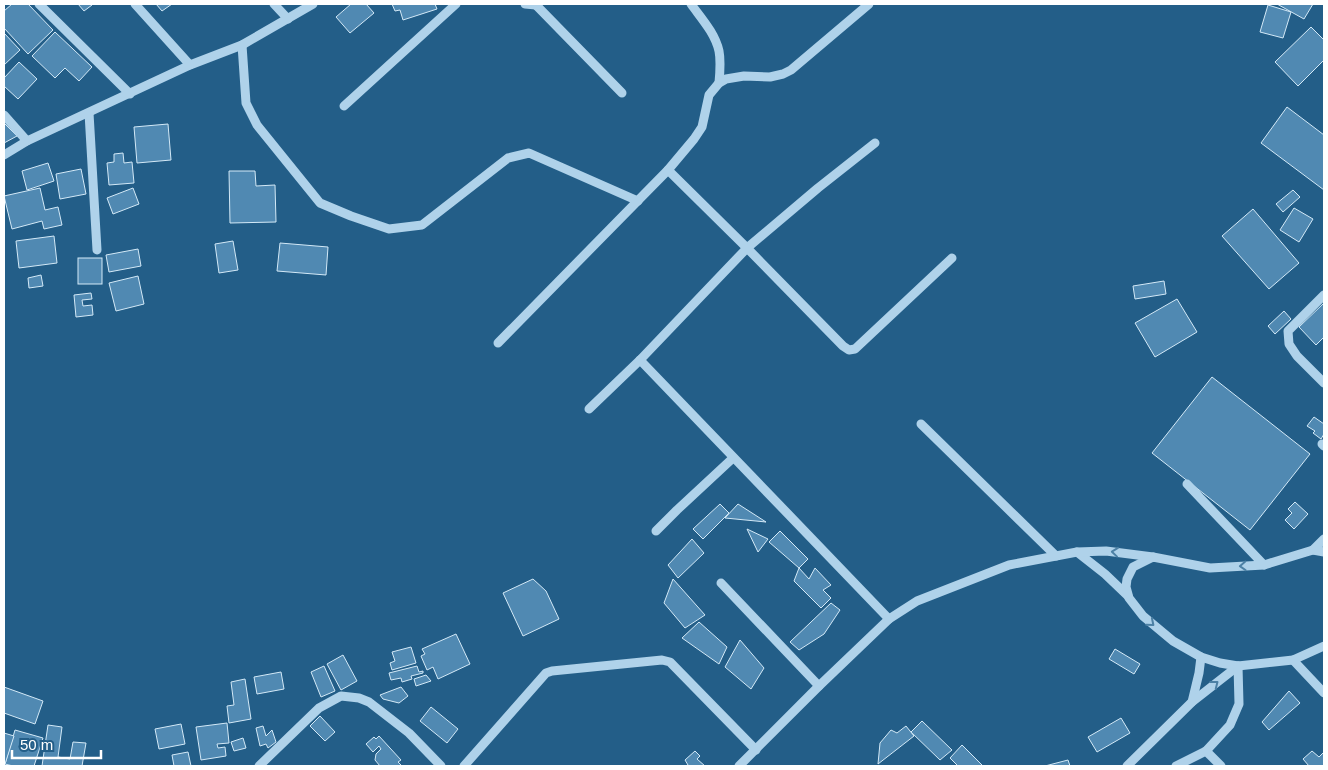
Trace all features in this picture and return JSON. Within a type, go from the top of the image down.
[{"type":"street","points":[[39,4],[130,94]]},
{"type":"street","points":[[135,4],[190,64]]},
{"type":"street","points":[[274,4],[288,19]]},
{"type":"street","points":[[4,155],[28,141],[190,64],[242,45],[313,4]]},
{"type":"street","points":[[344,106],[456,4]]},
{"type":"street","points":[[525,4],[537,4],[622,93]]},
{"type":"street","points":[[690,4],[711,32],[719,50],[719,83]]},
{"type":"street","points":[[498,343],[668,170],[694,139],[702,126],[709,95],[719,83],[726,79],[744,76],[770,77],[791,70],[869,4]]},
{"type":"street","points":[[242,45],[246,103],[257,125],[320,203],[351,216],[389,229],[422,225],[508,158],[529,153],[638,201]]},
{"type":"street","points":[[89,113],[96,250]]},
{"type":"street","points":[[4,115],[28,141]]},
{"type":"street","points":[[589,409],[640,360],[747,248],[875,143]]},
{"type":"street","points":[[668,170],[849,350],[855,349],[952,258]]},
{"type":"street","points":[[1324,295],[1288,331],[1289,344],[1297,356],[1324,382]]},
{"type":"street","points":[[640,360],[889,619]]},
{"type":"street","points":[[921,424],[1056,556]]},
{"type":"street","points":[[656,531],[733,458]]},
{"type":"street","points":[[1187,484],[1264,565]]},
{"type":"street","points":[[1313,550],[1324,539]]},
{"type":"street","points":[[739,766],[889,619],[917,601],[1009,565],[1076,552],[1112,552],[1210,568],[1264,565],[1313,550],[1324,552]]},
{"type":"street","points":[[1076,552],[1105,574],[1130,598],[1143,616],[1173,640],[1201,657],[1238,666],[1293,660],[1324,646]]},
{"type":"street","points":[[1130,598],[1126,587],[1126,579],[1134,567],[1153,558]]},
{"type":"street","points":[[721,583],[819,686]]},
{"type":"street","points":[[1192,702],[1201,657]]},
{"type":"street","points":[[464,766],[546,673],[662,660],[670,662],[756,750]]},
{"type":"street","points":[[1293,660],[1324,693]]},
{"type":"street","points":[[1127,766],[1192,702],[1238,666]]},
{"type":"street","points":[[1176,766],[1206,751],[1230,725],[1239,704],[1238,666]]},
{"type":"street","points":[[259,766],[319,708],[340,696],[359,698],[369,702],[409,733],[441,766]]},
{"type":"street","points":[[1206,751],[1221,766]]},
{"type":"building","points":[[12,4],[28,4],[53,30],[28,54],[4,28],[4,11]]},
{"type":"building","points":[[78,4],[92,4],[92,5],[84,11]]},
{"type":"building","points":[[156,4],[172,4],[162,11]]},
{"type":"building","points":[[351,4],[366,4],[374,13],[350,33],[336,17]]},
{"type":"building","points":[[392,4],[435,4],[437,9],[403,20],[400,10],[395,11]]},
{"type":"building","points":[[1277,4],[1313,4],[1304,19]]},
{"type":"building","points":[[1268,5],[1291,12],[1283,38],[1260,32]]},
{"type":"building","points":[[1311,27],[1324,40],[1324,60],[1298,86],[1275,62]]},
{"type":"building","points":[[55,32],[92,67],[79,81],[65,68],[55,78],[32,56]]},
{"type":"building","points":[[4,33],[20,50],[4,65]]},
{"type":"building","points":[[19,62],[37,79],[18,99],[4,86],[4,78]]},
{"type":"building","points":[[1287,107],[1324,135],[1324,190],[1261,143]]},
{"type":"building","points":[[4,123],[17,136],[4,143]]},
{"type":"building","points":[[168,124],[171,160],[137,163],[134,127]]},
{"type":"building","points":[[123,153],[124,163],[132,162],[134,183],[109,185],[107,163],[114,162],[114,154]]},
{"type":"building","points":[[48,163],[54,181],[27,190],[22,171]]},
{"type":"building","points":[[81,169],[86,194],[60,199],[56,174]]},
{"type":"building","points":[[229,171],[255,171],[256,186],[275,185],[276,222],[230,223]]},
{"type":"building","points":[[40,188],[45,210],[58,207],[62,225],[44,229],[42,221],[12,229],[4,196]]},
{"type":"building","points":[[133,188],[139,204],[113,214],[107,198]]},
{"type":"building","points":[[1293,190],[1300,197],[1283,212],[1276,204]]},
{"type":"building","points":[[1294,208],[1313,219],[1299,242],[1280,230]]},
{"type":"building","points":[[1253,209],[1299,263],[1269,289],[1222,236]]},
{"type":"building","points":[[54,236],[57,263],[19,268],[16,241]]},
{"type":"building","points":[[233,241],[238,270],[219,273],[215,244]]},
{"type":"building","points":[[280,243],[328,247],[326,275],[277,271]]},
{"type":"building","points":[[138,249],[141,266],[109,272],[106,255]]},
{"type":"building","points":[[78,258],[102,258],[102,284],[78,284]]},
{"type":"building","points":[[41,275],[43,286],[29,288],[28,278]]},
{"type":"building","points":[[138,276],[144,304],[116,311],[109,283]]},
{"type":"building","points":[[1164,281],[1166,294],[1135,299],[1133,286]]},
{"type":"building","points":[[91,293],[92,299],[82,300],[83,306],[92,305],[93,315],[76,317],[74,295]]},
{"type":"building","points":[[1177,299],[1197,332],[1155,357],[1135,323]]},
{"type":"building","points":[[1324,303],[1324,337],[1316,345],[1299,327]]},
{"type":"building","points":[[1284,311],[1291,319],[1275,334],[1268,326]]},
{"type":"building","points":[[1212,377],[1310,454],[1250,530],[1152,453]]},
{"type":"building","points":[[1314,417],[1324,424],[1324,434],[1321,439],[1313,433],[1315,431],[1307,426]]},
{"type":"building","points":[[1295,502],[1308,514],[1294,529],[1285,520],[1292,513],[1288,509]]},
{"type":"building","points":[[720,504],[729,513],[703,539],[693,529]]},
{"type":"building","points":[[738,504],[766,522],[725,518]]},
{"type":"building","points":[[747,529],[768,539],[758,552]]},
{"type":"building","points":[[780,531],[808,559],[799,568],[769,542]]},
{"type":"building","points":[[692,539],[704,553],[678,578],[668,565]]},
{"type":"building","points":[[799,568],[809,579],[815,568],[831,585],[823,590],[831,598],[821,608],[794,581]]},
{"type":"building","points":[[533,579],[546,591],[559,619],[523,636],[503,593]]},
{"type":"building","points":[[673,579],[705,615],[685,628],[664,603]]},
{"type":"building","points":[[831,603],[840,610],[824,634],[799,650],[790,642]]},
{"type":"building","points":[[699,622],[727,647],[719,664],[682,638]]},
{"type":"building","points":[[456,634],[470,664],[438,679],[433,667],[427,670],[421,656],[425,654],[422,649]]},
{"type":"building","points":[[740,640],[764,668],[751,689],[725,667]]},
{"type":"building","points":[[411,647],[416,663],[392,670],[390,663],[395,661],[392,652]]},
{"type":"building","points":[[1115,649],[1140,664],[1134,674],[1109,659]]},
{"type":"building","points":[[343,655],[357,681],[341,690],[327,664]]},
{"type":"building","points":[[324,666],[335,691],[321,697],[311,672]]},
{"type":"building","points":[[417,666],[419,672],[423,671],[423,673],[411,676],[412,679],[402,682],[401,678],[391,680],[389,673]]},
{"type":"building","points":[[281,672],[284,689],[257,694],[254,677]]},
{"type":"building","points":[[426,675],[431,681],[416,686],[414,679]]},
{"type":"building","points":[[245,679],[251,719],[229,723],[227,706],[234,705],[231,682]]},
{"type":"building","points":[[4,687],[43,701],[35,724],[4,713]]},
{"type":"building","points":[[401,687],[408,696],[399,703],[383,699],[380,695]]},
{"type":"building","points":[[1289,691],[1300,703],[1269,730],[1262,722]]},
{"type":"building","points":[[431,707],[458,729],[447,743],[420,721]]},
{"type":"building","points":[[320,716],[335,732],[325,741],[310,726]]},
{"type":"building","points":[[1121,718],[1130,733],[1097,752],[1088,737]]},
{"type":"building","points":[[922,721],[952,750],[940,760],[911,732]]},
{"type":"building","points":[[227,723],[229,743],[217,744],[218,748],[225,747],[226,756],[201,760],[196,727]]},
{"type":"building","points":[[181,724],[185,744],[159,749],[155,729]]},
{"type":"building","points":[[48,725],[62,727],[58,757],[70,759],[73,742],[86,743],[82,766],[42,766]]},
{"type":"building","points":[[263,726],[266,736],[272,730],[276,742],[268,748],[266,744],[260,746],[256,728]]},
{"type":"building","points":[[906,726],[914,736],[878,764],[880,743],[891,730],[897,733]]},
{"type":"building","points":[[15,730],[43,738],[34,766],[5,764]]},
{"type":"building","points":[[4,733],[14,736],[5,764],[4,764]]},
{"type":"building","points":[[379,736],[401,760],[398,762],[402,766],[380,766],[375,760],[376,754],[381,749],[379,746],[373,752],[366,744],[374,737],[376,739]]},
{"type":"building","points":[[243,738],[246,748],[234,751],[231,742]]},
{"type":"building","points":[[962,745],[983,766],[958,766],[950,758]]},
{"type":"building","points":[[695,751],[700,756],[697,759],[705,766],[686,766],[688,765],[685,760]]},
{"type":"building","points":[[1312,751],[1319,757],[1324,754],[1324,766],[1309,766],[1303,759]]},
{"type":"building","points":[[188,752],[191,766],[174,766],[172,755]]},
{"type":"building","points":[[1068,760],[1070,766],[1045,766]]}]
